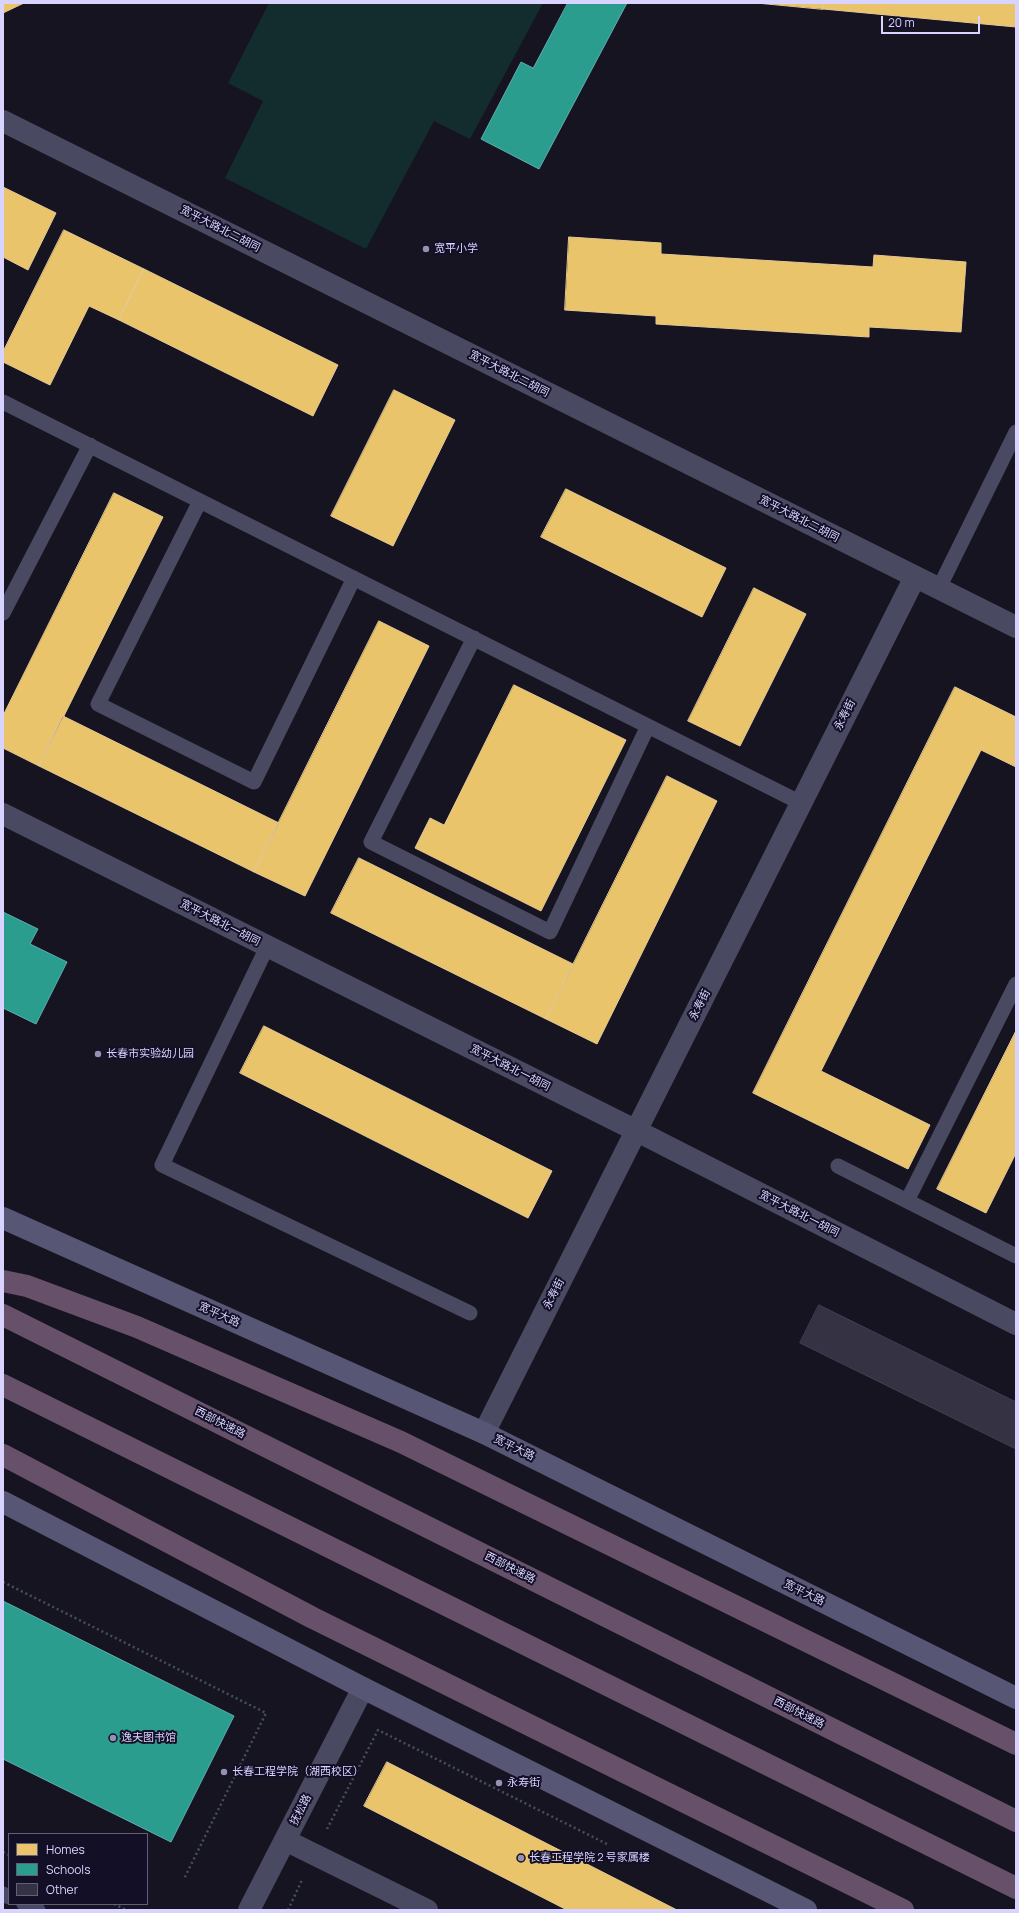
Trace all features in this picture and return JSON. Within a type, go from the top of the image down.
[{"type":"highway","points":[[3,1281],[27,1286],[137,1327],[401,1442],[1016,1744]]},
{"type":"highway","name":"西部快速路","points":[[3,1315],[1016,1821]]},
{"type":"highway","points":[[3,1385],[1016,1888]]},
{"type":"highway","points":[[3,1455],[313,1618],[903,1910]]},
{"type":"main road","name":"宽平大路","points":[[3,1218],[484,1433],[1016,1698]]},
{"type":"main road","points":[[3,1502],[363,1688],[806,1910]]},
{"type":"street","name":"宽平大路北二胡同","points":[[3,121],[1016,627]]},
{"type":"street","name":"永寿街","points":[[484,1433],[637,1132],[915,577]]},
{"type":"street","name":"宽平大路北一胡同","points":[[3,814],[1016,1324]]},
{"type":"street","name":"抚松路","points":[[249,1910],[363,1688]]},
{"type":"street","points":[[285,1840],[427,1910]]},
{"type":"lane","points":[[3,402],[801,803]]},
{"type":"lane","points":[[939,588],[1016,432]]},
{"type":"lane","points":[[3,613],[90,445]]},
{"type":"lane","points":[[200,501],[98,704],[254,782],[354,578]]},
{"type":"lane","points":[[474,638],[371,842],[550,932],[648,726]]},
{"type":"lane","points":[[267,946],[162,1164],[470,1313]]},
{"type":"lane","points":[[907,1201],[1016,984]]},
{"type":"lane","points":[[838,1166],[1016,1256]]},
{"type":"lane","points":[[26,1905],[38,1910]]},
{"type":"path","points":[[3,1582],[266,1713],[184,1879]]},
{"type":"path","points":[[288,1910],[314,1855],[378,1730],[611,1846]]},
{"type":"path","points":[[116,1905],[126,1910]]},
{"type":"green space","points":[[269,3],[543,3],[470,139],[434,121],[366,249],[225,178],[263,101],[228,83]]},
{"type":"building: Homes","points":[[3,3],[24,3],[3,13]]},
{"type":"building: Homes","points":[[757,3],[824,3],[823,9]]},
{"type":"building: Homes","points":[[824,3],[1016,3],[1016,27],[823,9]]},
{"type":"building: Homes","points":[[3,187],[56,213],[28,270],[3,257]]},
{"type":"building: Homes","points":[[64,230],[144,269],[119,320],[89,306],[50,385],[3,362],[3,352]]},
{"type":"building: Homes","points":[[569,237],[661,243],[661,254],[873,267],[874,255],[966,262],[961,332],[869,327],[869,337],[656,324],[656,316],[565,310]]},
{"type":"building: Homes","points":[[144,269],[338,365],[313,416],[119,320]]},
{"type":"building: Homes","points":[[394,390],[455,420],[393,546],[331,516]]},
{"type":"building: Homes","points":[[566,489],[726,568],[702,617],[541,537]]},
{"type":"building: Homes","points":[[114,493],[163,517],[39,766],[3,748],[3,716]]},
{"type":"building: Homes","points":[[754,588],[806,614],[740,746],[688,721]]},
{"type":"building: Homes","points":[[379,621],[429,646],[305,896],[254,872]]},
{"type":"building: Homes","points":[[514,685],[626,740],[541,911],[415,848],[430,818],[444,825]]},
{"type":"building: Homes","points":[[955,687],[1016,717],[1016,767],[981,750],[821,1071],[930,1125],[908,1169],[753,1093]]},
{"type":"building: Homes","points":[[63,716],[279,823],[254,872],[39,766]]},
{"type":"building: Homes","points":[[667,776],[717,801],[597,1044],[546,1019]]},
{"type":"building: Homes","points":[[359,858],[573,964],[546,1019],[331,913]]},
{"type":"building: Homes","points":[[264,1026],[552,1171],[528,1218],[240,1073]]},
{"type":"building: Homes","points":[[1016,1031],[1016,1153],[986,1213],[937,1189]]},
{"type":"building: Homes","name":"长春工程学院 2 号家属楼","points":[[387,1762],[677,1910],[567,1910],[364,1806]]},
{"type":"building: Schools","points":[[568,3],[627,3],[539,169],[481,139],[521,62],[533,68]]},
{"type":"building: Schools","points":[[3,912],[38,929],[30,944],[67,962],[36,1024],[3,1008]]},
{"type":"building: Schools","name":"逸夫图书馆","points":[[3,1601],[234,1716],[171,1842],[3,1759]]},
{"type":"building: Other","points":[[819,1305],[1016,1402],[1016,1449],[800,1343]]},
{"type":"place","name":"宽平小学","points":[[426,249]]},
{"type":"place","name":"长春市实验幼儿园","points":[[98,1054]]},
{"type":"place","name":"逸夫图书馆","points":[[113,1738]]},
{"type":"place","name":"长春工程学院（湖西校区）","points":[[224,1772]]},
{"type":"place","name":"永寿街","points":[[499,1783]]},
{"type":"place","name":"长春工程学院 2 号家属楼","points":[[521,1858]]}]
